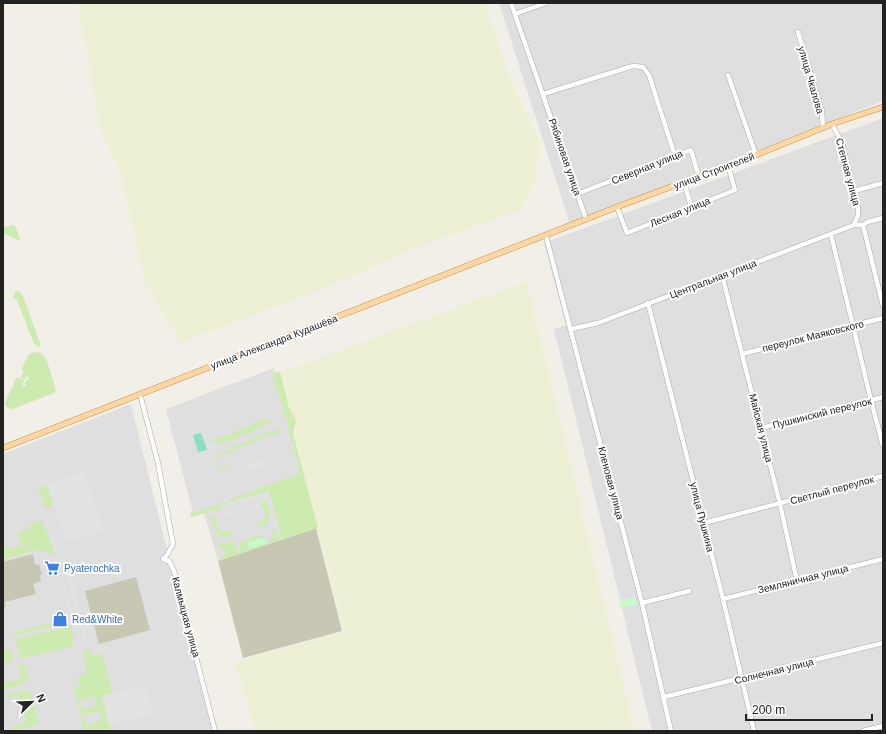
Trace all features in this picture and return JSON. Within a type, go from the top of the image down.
[{"type":"main road","name":"улица Строителей","points":[[546,236],[832,124],[883,107]]},
{"type":"main road","name":"улица Александра Кудашёва","points":[[3,448],[546,236]]},
{"type":"street","name":"Рябиновая улица","points":[[511,3],[586,220]]},
{"type":"street","points":[[515,14],[546,3]]},
{"type":"street","name":"улица Чкалова","points":[[798,32],[822,111],[823,128]]},
{"type":"street","points":[[543,94],[633,66],[643,67],[649,75],[675,156]]},
{"type":"street","points":[[728,75],[756,155]]},
{"type":"street","name":"Степная улица","points":[[832,124],[842,143],[854,190],[858,209],[858,215],[854,225]]},
{"type":"street","name":"Северная улица","points":[[577,194],[690,150],[699,177]]},
{"type":"street","name":"Лесная улица","points":[[617,207],[627,233],[691,206],[735,190],[728,165]]},
{"type":"street","points":[[684,182],[691,206]]},
{"type":"street","points":[[854,190],[883,183]]},
{"type":"street","points":[[854,225],[863,225],[867,222],[883,218]]},
{"type":"street","name":"Центральная улица","points":[[571,329],[598,323],[854,225]]},
{"type":"street","points":[[863,225],[883,306]]},
{"type":"street","points":[[831,235],[870,400],[883,446]]},
{"type":"street","name":"Кленовая улица","points":[[546,236],[642,603],[671,731]]},
{"type":"street","name":"Майская улица","points":[[722,275],[780,504],[797,581]]},
{"type":"street","name":"улица Пушкина","points":[[648,303],[723,599],[754,731]]},
{"type":"street","name":"переулок Маяковского","points":[[742,354],[883,318]]},
{"type":"street","name":"Калмыцкая улица","points":[[140,394],[158,464],[173,544],[163,559],[169,561],[174,571],[215,731]]},
{"type":"street","name":"Пушкинский переулок","points":[[761,428],[883,397]]},
{"type":"street","name":"Светлый переулок","points":[[704,523],[883,476]]},
{"type":"street","name":"Земляничная улица","points":[[723,599],[883,559]]},
{"type":"street","points":[[642,603],[689,591]]},
{"type":"street","name":"Солнечная улица","points":[[664,698],[883,643]]},
{"type":"street","points":[[863,731],[883,726]]},
{"type":"shaded area","points":[[77,3],[485,3],[508,73],[539,142],[537,178],[521,210],[404,252],[336,284],[181,342],[145,284],[120,171],[99,127],[89,63]]},
{"type":"shaded area","points":[[499,3],[883,3],[883,101],[570,224]]},
{"type":"shaded area","points":[[883,118],[883,731],[652,731],[554,329],[566,325],[544,243]]},
{"type":"shaded area","points":[[527,281],[635,731],[256,731],[234,662],[344,632],[293,433],[289,408],[280,373]]},
{"type":"shaded area","points":[[274,368],[300,473],[286,538],[218,561],[203,510],[193,513],[166,409]]},
{"type":"shaded area","points":[[131,404],[212,731],[3,731],[3,454]]},
{"type":"shaded area","points":[[263,460],[264,466],[247,471],[245,466]]},
{"type":"shaded area","points":[[84,472],[104,531],[65,541],[47,485]]},
{"type":"shaded area","points":[[269,491],[270,494],[222,508],[221,505]]},
{"type":"shaded area","points":[[37,499],[60,554],[57,555],[35,500]]},
{"type":"shaded area","points":[[260,503],[261,506],[218,518],[217,515]]},
{"type":"shaded area","points":[[316,528],[342,631],[243,658],[218,561]]},
{"type":"shaded area","points":[[65,553],[88,640],[84,641],[62,554]]},
{"type":"shaded area","points":[[33,554],[35,565],[39,564],[42,574],[40,575],[41,581],[33,584],[36,594],[5,602],[6,607],[3,608],[3,562]]},
{"type":"shaded area","points":[[57,556],[77,629],[75,630],[54,557]]},
{"type":"shaded area","points":[[136,577],[150,630],[99,644],[85,591]]},
{"type":"shaded area","points":[[145,685],[153,714],[109,725],[102,696]]},
{"type":"green space","points":[[13,225],[16,227],[20,238],[19,241],[3,233],[3,228]]},
{"type":"green space","points":[[16,290],[23,296],[41,345],[39,347],[34,344],[17,300],[13,298]]},
{"type":"green space","points":[[35,352],[40,353],[46,358],[56,390],[54,393],[13,409],[9,408],[6,406],[5,402],[17,377],[24,381],[22,386],[24,387],[26,384],[24,383],[29,378],[26,376],[25,380],[20,378],[24,372],[21,370],[29,354]]},
{"type":"green space","points":[[280,371],[289,408],[296,422],[293,433],[318,528],[221,560],[221,556],[225,555],[223,549],[218,548],[218,545],[233,541],[237,551],[241,549],[239,543],[241,541],[260,535],[263,536],[264,538],[249,542],[248,545],[250,549],[274,539],[272,532],[273,529],[275,530],[278,539],[282,538],[269,491],[221,505],[220,509],[191,517],[190,513],[203,510],[300,473],[295,452],[292,451],[294,449],[290,435],[287,433],[289,430],[286,417],[283,417],[282,415],[284,412],[283,407],[272,374]]},
{"type":"green space","points":[[269,419],[271,423],[258,427],[255,431],[237,436],[235,439],[220,444],[216,442],[212,444],[211,440],[230,435],[233,432],[253,425],[252,423]]},
{"type":"green space","points":[[280,429],[281,432],[253,441],[253,443],[235,449],[235,451],[220,455],[216,460],[217,466],[220,469],[228,467],[228,469],[221,471],[217,469],[214,459],[221,452],[250,441],[252,438]]},
{"type":"green space","points":[[201,433],[207,450],[198,452],[193,435]]},
{"type":"green space","points":[[38,487],[48,487],[54,505],[46,508]]},
{"type":"green space","points":[[265,500],[269,509],[268,519],[266,525],[258,527],[257,522],[263,520],[266,515],[262,505],[262,501]]},
{"type":"green space","points":[[213,515],[216,517],[218,529],[223,532],[230,530],[232,535],[223,538],[216,533],[211,517]]},
{"type":"green space","points":[[41,521],[43,522],[56,555],[21,543],[18,532],[29,529],[30,524]]},
{"type":"green space","points":[[264,538],[267,543],[249,549],[249,542]]},
{"type":"green space","points":[[5,543],[8,549],[21,545],[39,550],[3,559],[3,546]]},
{"type":"green space","points":[[635,597],[637,604],[621,608],[619,601]]},
{"type":"green space","points":[[54,622],[55,626],[14,636],[13,633]]},
{"type":"green space","points":[[71,626],[74,646],[25,658],[20,657],[15,639]]},
{"type":"green space","points":[[10,649],[14,661],[3,664],[3,650]]},
{"type":"green space","points":[[90,649],[92,656],[102,653],[114,698],[103,701],[111,728],[109,731],[85,731],[80,713],[74,688],[75,686],[76,688],[81,686],[80,683],[75,685],[80,675],[87,672],[83,652]],"holes":[[[94,696],[97,705],[83,709],[84,715],[100,711],[102,720],[86,725],[83,713],[80,713],[83,712],[79,700]]]},
{"type":"green space","points":[[22,664],[25,666],[28,678],[23,684],[18,666]]},
{"type":"green space","points":[[20,679],[21,685],[3,689],[3,683]]},
{"type":"green space","points":[[26,690],[31,693],[39,724],[15,730],[10,727],[26,722],[19,696],[7,699],[6,695]]},
{"type":"place","name":"Pyaterochka","points":[[52,568]]},
{"type":"place","name":"Red&White","points":[[60,619]]}]
